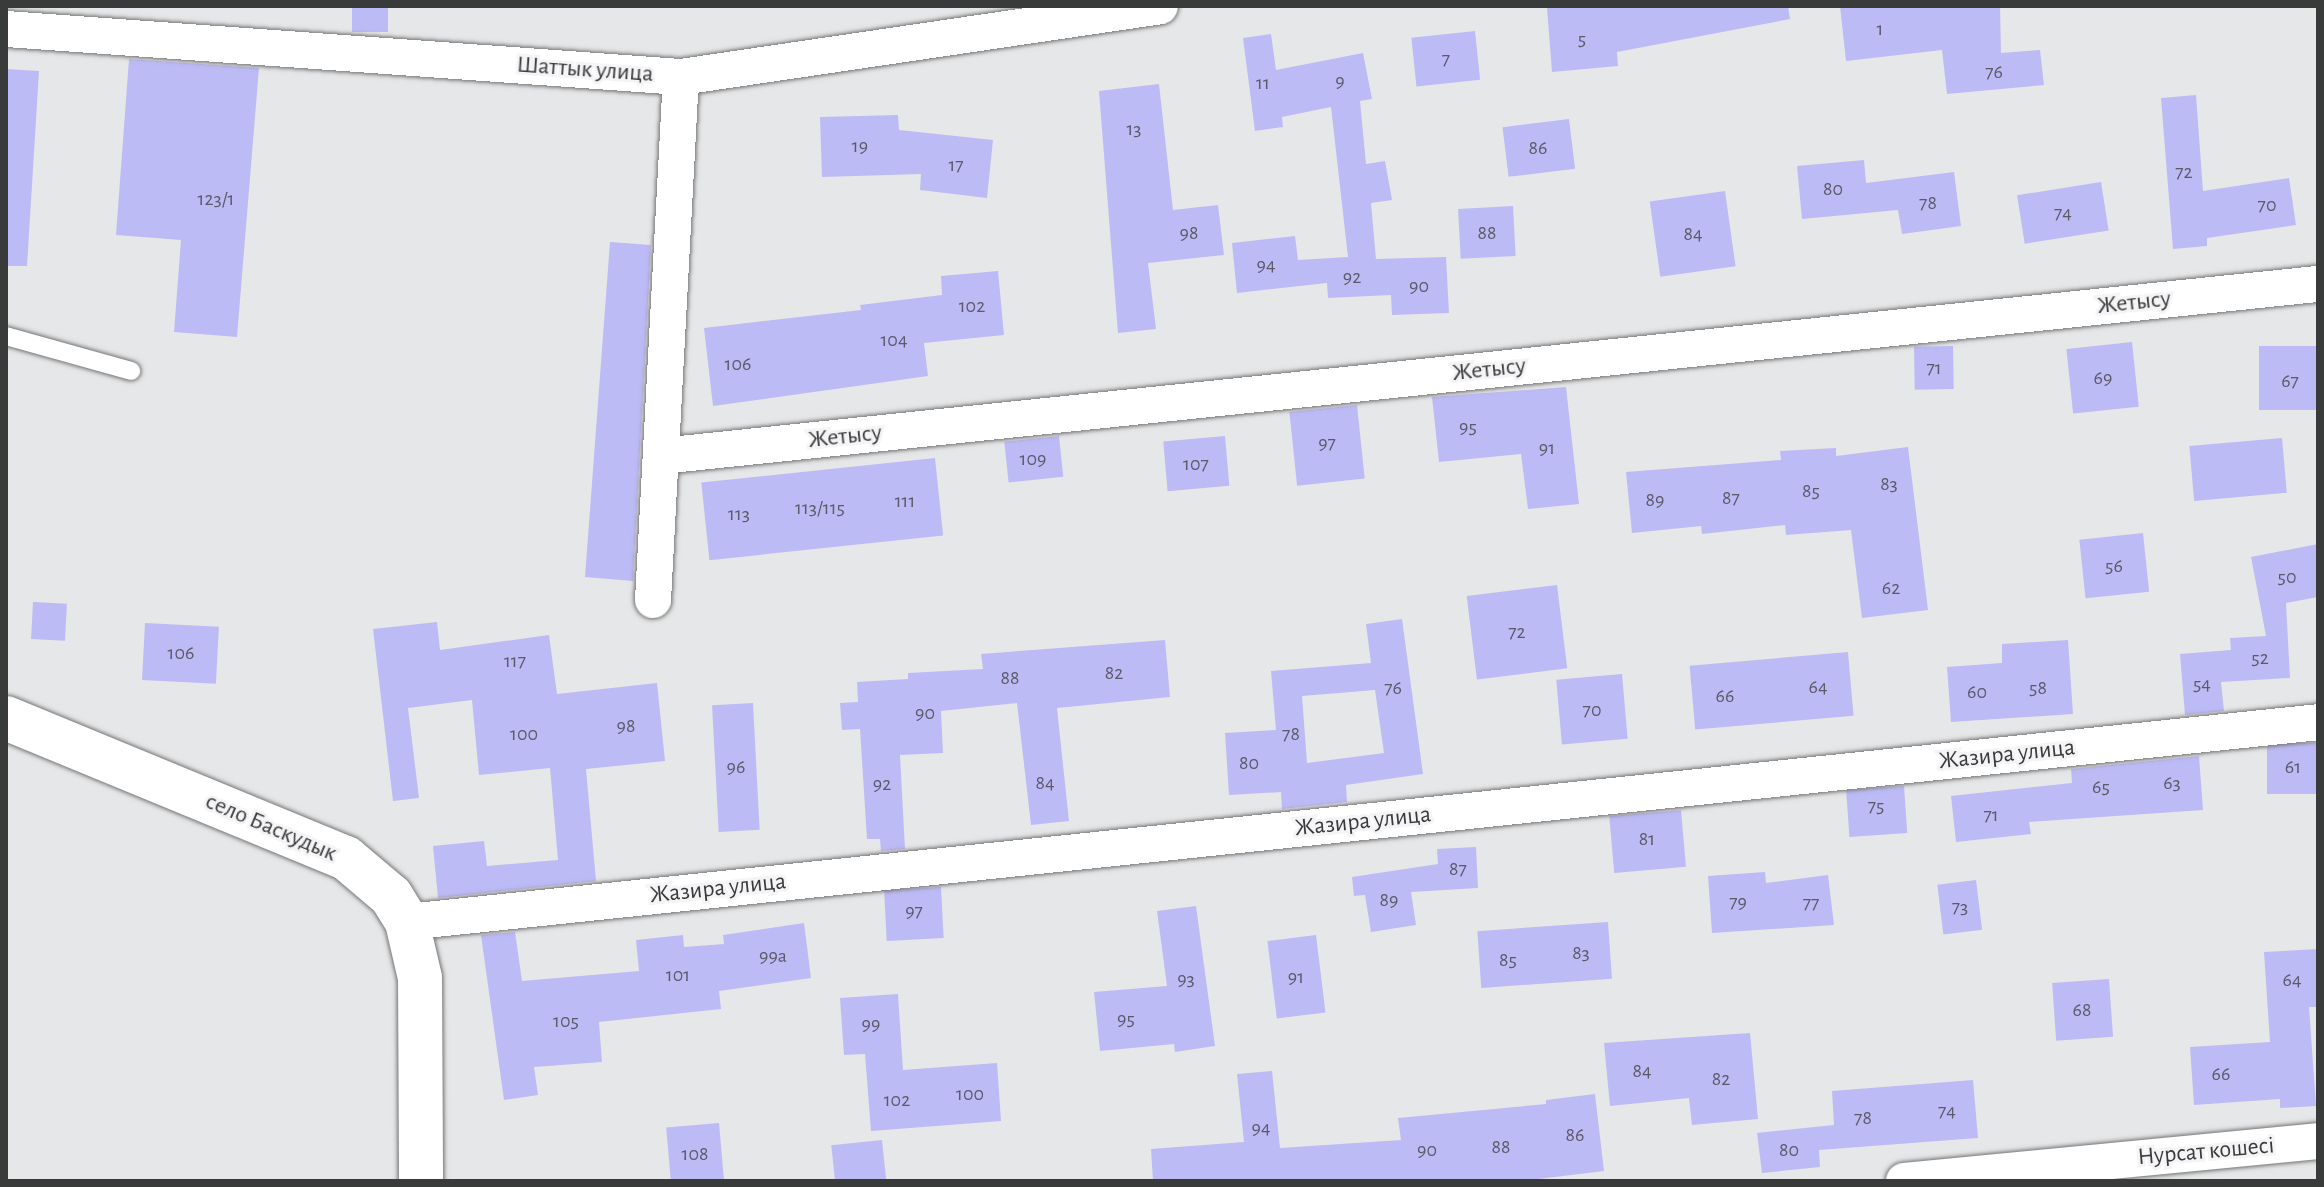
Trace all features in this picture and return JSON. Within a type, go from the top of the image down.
[{"type":"street","name":"Шаттык улица","points":[[6,29],[681,77],[1160,6]]},
{"type":"street","points":[[653,600],[681,77]]},
{"type":"street","name":"Жетысу","points":[[661,456],[2318,284]]},
{"type":"street","name":"село Баскудык","points":[[6,718],[346,858],[391,896],[407,922],[420,978],[421,1181]]},
{"type":"street","name":"Жазира улица","points":[[407,922],[2318,722]]},
{"type":"street","name":"Нурсат кошесi","points":[[1904,1181],[2318,1141]]},
{"type":"lane","points":[[6,336],[131,371]]},
{"type":"building","points":[[352,6],[388,6],[388,32],[352,32]]},
{"type":"building","points":[[1788,6],[1790,19],[1617,52],[1618,66],[1552,72],[1547,8]]},
{"type":"building","points":[[1840,6],[2000,6],[2001,53],[2040,50],[2044,85],[1947,94],[1942,50],[1846,61]]},
{"type":"building","points":[[1475,31],[1480,80],[1416,86],[1411,38]]},
{"type":"building","points":[[1271,34],[1276,70],[1363,53],[1372,99],[1360,101],[1366,164],[1385,161],[1392,200],[1371,203],[1376,259],[1446,257],[1449,313],[1392,315],[1391,295],[1328,298],[1327,283],[1237,293],[1232,243],[1295,236],[1298,260],[1348,257],[1331,107],[1282,117],[1283,127],[1255,131],[1243,38]]},
{"type":"building","points":[[129,59],[259,68],[237,337],[174,332],[181,240],[116,235]]},
{"type":"building","points":[[6,69],[39,71],[27,266],[6,266]]},
{"type":"building","points":[[1159,84],[1173,210],[1218,205],[1224,255],[1148,263],[1156,329],[1118,333],[1099,91]]},
{"type":"building","points":[[2196,95],[2203,191],[2289,178],[2296,225],[2207,238],[2207,246],[2173,249],[2161,98]]},
{"type":"building","points":[[898,115],[899,130],[993,140],[987,198],[920,190],[921,174],[822,177],[820,117]]},
{"type":"building","points":[[1569,119],[1575,169],[1509,177],[1502,127]]},
{"type":"building","points":[[1864,160],[1866,183],[1954,172],[1961,226],[1902,234],[1898,210],[1802,219],[1797,166]]},
{"type":"building","points":[[2101,182],[2109,230],[2025,244],[2017,195]]},
{"type":"building","points":[[1725,191],[1736,266],[1660,277],[1650,202]]},
{"type":"building","points":[[1513,206],[1516,256],[1461,259],[1458,209]]},
{"type":"building","points":[[610,242],[651,245],[633,581],[585,577]]},
{"type":"building","points":[[998,271],[1004,335],[924,343],[928,376],[713,406],[704,328],[861,310],[860,305],[942,295],[941,276]]},
{"type":"building","points":[[2132,342],[2139,407],[2073,414],[2066,349]]},
{"type":"building","points":[[1953,346],[1954,389],[1915,390],[1914,347]]},
{"type":"building","points":[[2259,346],[2318,346],[2318,410],[2259,410]]},
{"type":"building","points":[[1566,387],[1579,504],[1528,509],[1521,454],[1439,462],[1432,397]]},
{"type":"building","points":[[1357,405],[1365,479],[1297,486],[1289,412]]},
{"type":"building","points":[[1059,436],[1063,477],[1009,483],[1004,442]]},
{"type":"building","points":[[1225,436],[1229,486],[1168,491],[1163,441]]},
{"type":"building","points":[[2282,438],[2287,493],[2194,501],[2189,446]]},
{"type":"building","points":[[1908,447],[1928,610],[1862,618],[1851,530],[1786,535],[1785,525],[1702,534],[1701,526],[1632,533],[1626,472],[1781,460],[1780,451],[1836,448],[1836,456]]},
{"type":"building","points":[[935,458],[943,536],[709,560],[701,483]]},
{"type":"building","points":[[2143,533],[2149,592],[2086,598],[2079,540]]},
{"type":"building","points":[[2318,544],[2318,597],[2286,603],[2290,678],[2221,682],[2224,711],[2185,715],[2180,654],[2231,650],[2230,638],[2266,636],[2251,557]]},
{"type":"building","points":[[1557,585],[1567,668],[1477,679],[1467,596]]},
{"type":"building","points":[[33,602],[67,604],[65,641],[31,639]]},
{"type":"building","points":[[1402,619],[1423,774],[1346,785],[1347,802],[1282,809],[1281,792],[1229,795],[1225,733],[1276,730],[1271,671],[1371,663],[1366,624]],"holes":[[[1375,690],[1384,753],[1307,763],[1302,696]]]},
{"type":"building","points":[[437,622],[440,650],[549,635],[557,694],[657,683],[665,761],[586,769],[596,881],[438,898],[433,846],[484,841],[487,866],[558,860],[550,768],[479,775],[472,700],[408,708],[419,798],[393,801],[373,629]]},
{"type":"building","points":[[145,623],[219,627],[216,684],[142,680]]},
{"type":"building","points":[[1165,640],[1170,697],[1057,708],[1069,821],[1031,825],[1017,703],[941,711],[943,753],[900,755],[905,849],[881,851],[880,839],[867,839],[860,729],[842,730],[840,703],[858,702],[857,682],[908,679],[908,673],[983,669],[981,654]]},
{"type":"building","points":[[2068,640],[2073,714],[1951,722],[1947,667],[2002,663],[2002,644]]},
{"type":"building","points":[[1848,652],[1854,716],[1695,730],[1690,666]]},
{"type":"building","points":[[1622,674],[1628,739],[1562,745],[1556,680]]},
{"type":"building","points":[[753,703],[760,830],[719,832],[712,705]]},
{"type":"building","points":[[2267,743],[2318,743],[2318,794],[2267,794]]},
{"type":"building","points":[[2199,756],[2203,810],[2029,822],[2031,834],[1956,842],[1951,796],[2072,783],[2071,769]]},
{"type":"building","points":[[1904,786],[1907,833],[1849,837],[1846,790]]},
{"type":"building","points":[[1681,810],[1686,867],[1614,873],[1609,816]]},
{"type":"building","points":[[1476,847],[1478,888],[1411,892],[1416,925],[1371,932],[1365,895],[1354,896],[1352,877],[1438,864],[1437,849]]},
{"type":"building","points":[[1765,872],[1766,883],[1828,875],[1834,925],[1712,933],[1708,876]]},
{"type":"building","points":[[1976,880],[1982,930],[1943,934],[1937,885]]},
{"type":"building","points":[[941,887],[944,938],[887,941],[884,890]]},
{"type":"building","points":[[1196,906],[1215,1046],[1175,1052],[1174,1044],[1100,1051],[1094,992],[1167,986],[1157,911]]},
{"type":"building","points":[[1608,922],[1612,979],[1481,988],[1477,931]]},
{"type":"building","points":[[804,923],[811,978],[719,991],[721,1009],[599,1022],[602,1062],[534,1067],[538,1095],[504,1100],[481,935],[515,932],[522,981],[639,971],[636,940],[683,935],[684,947],[724,944],[723,935]]},
{"type":"building","points":[[1316,935],[1326,1012],[1277,1018],[1267,941]]},
{"type":"building","points":[[2318,949],[2318,1007],[2309,1007],[2316,1106],[2280,1108],[2280,1099],[2194,1105],[2190,1047],[2270,1042],[2264,952]]},
{"type":"building","points":[[2109,979],[2113,1037],[2056,1041],[2052,983]]},
{"type":"building","points":[[898,994],[903,1070],[997,1063],[1001,1121],[871,1131],[865,1054],[844,1055],[840,998]]},
{"type":"building","points":[[1750,1033],[1758,1119],[1692,1125],[1689,1098],[1610,1106],[1604,1043]]},
{"type":"building","points":[[1272,1071],[1280,1148],[1401,1140],[1398,1118],[1546,1104],[1546,1100],[1595,1094],[1604,1171],[1522,1181],[1153,1181],[1151,1149],[1244,1142],[1237,1074]]},
{"type":"building","points":[[1973,1080],[1978,1138],[1819,1150],[1820,1167],[1762,1173],[1757,1133],[1834,1125],[1832,1091]]},
{"type":"building","points":[[719,1123],[724,1181],[671,1181],[666,1128]]},
{"type":"building","points":[[882,1140],[886,1181],[835,1181],[831,1145]]}]
